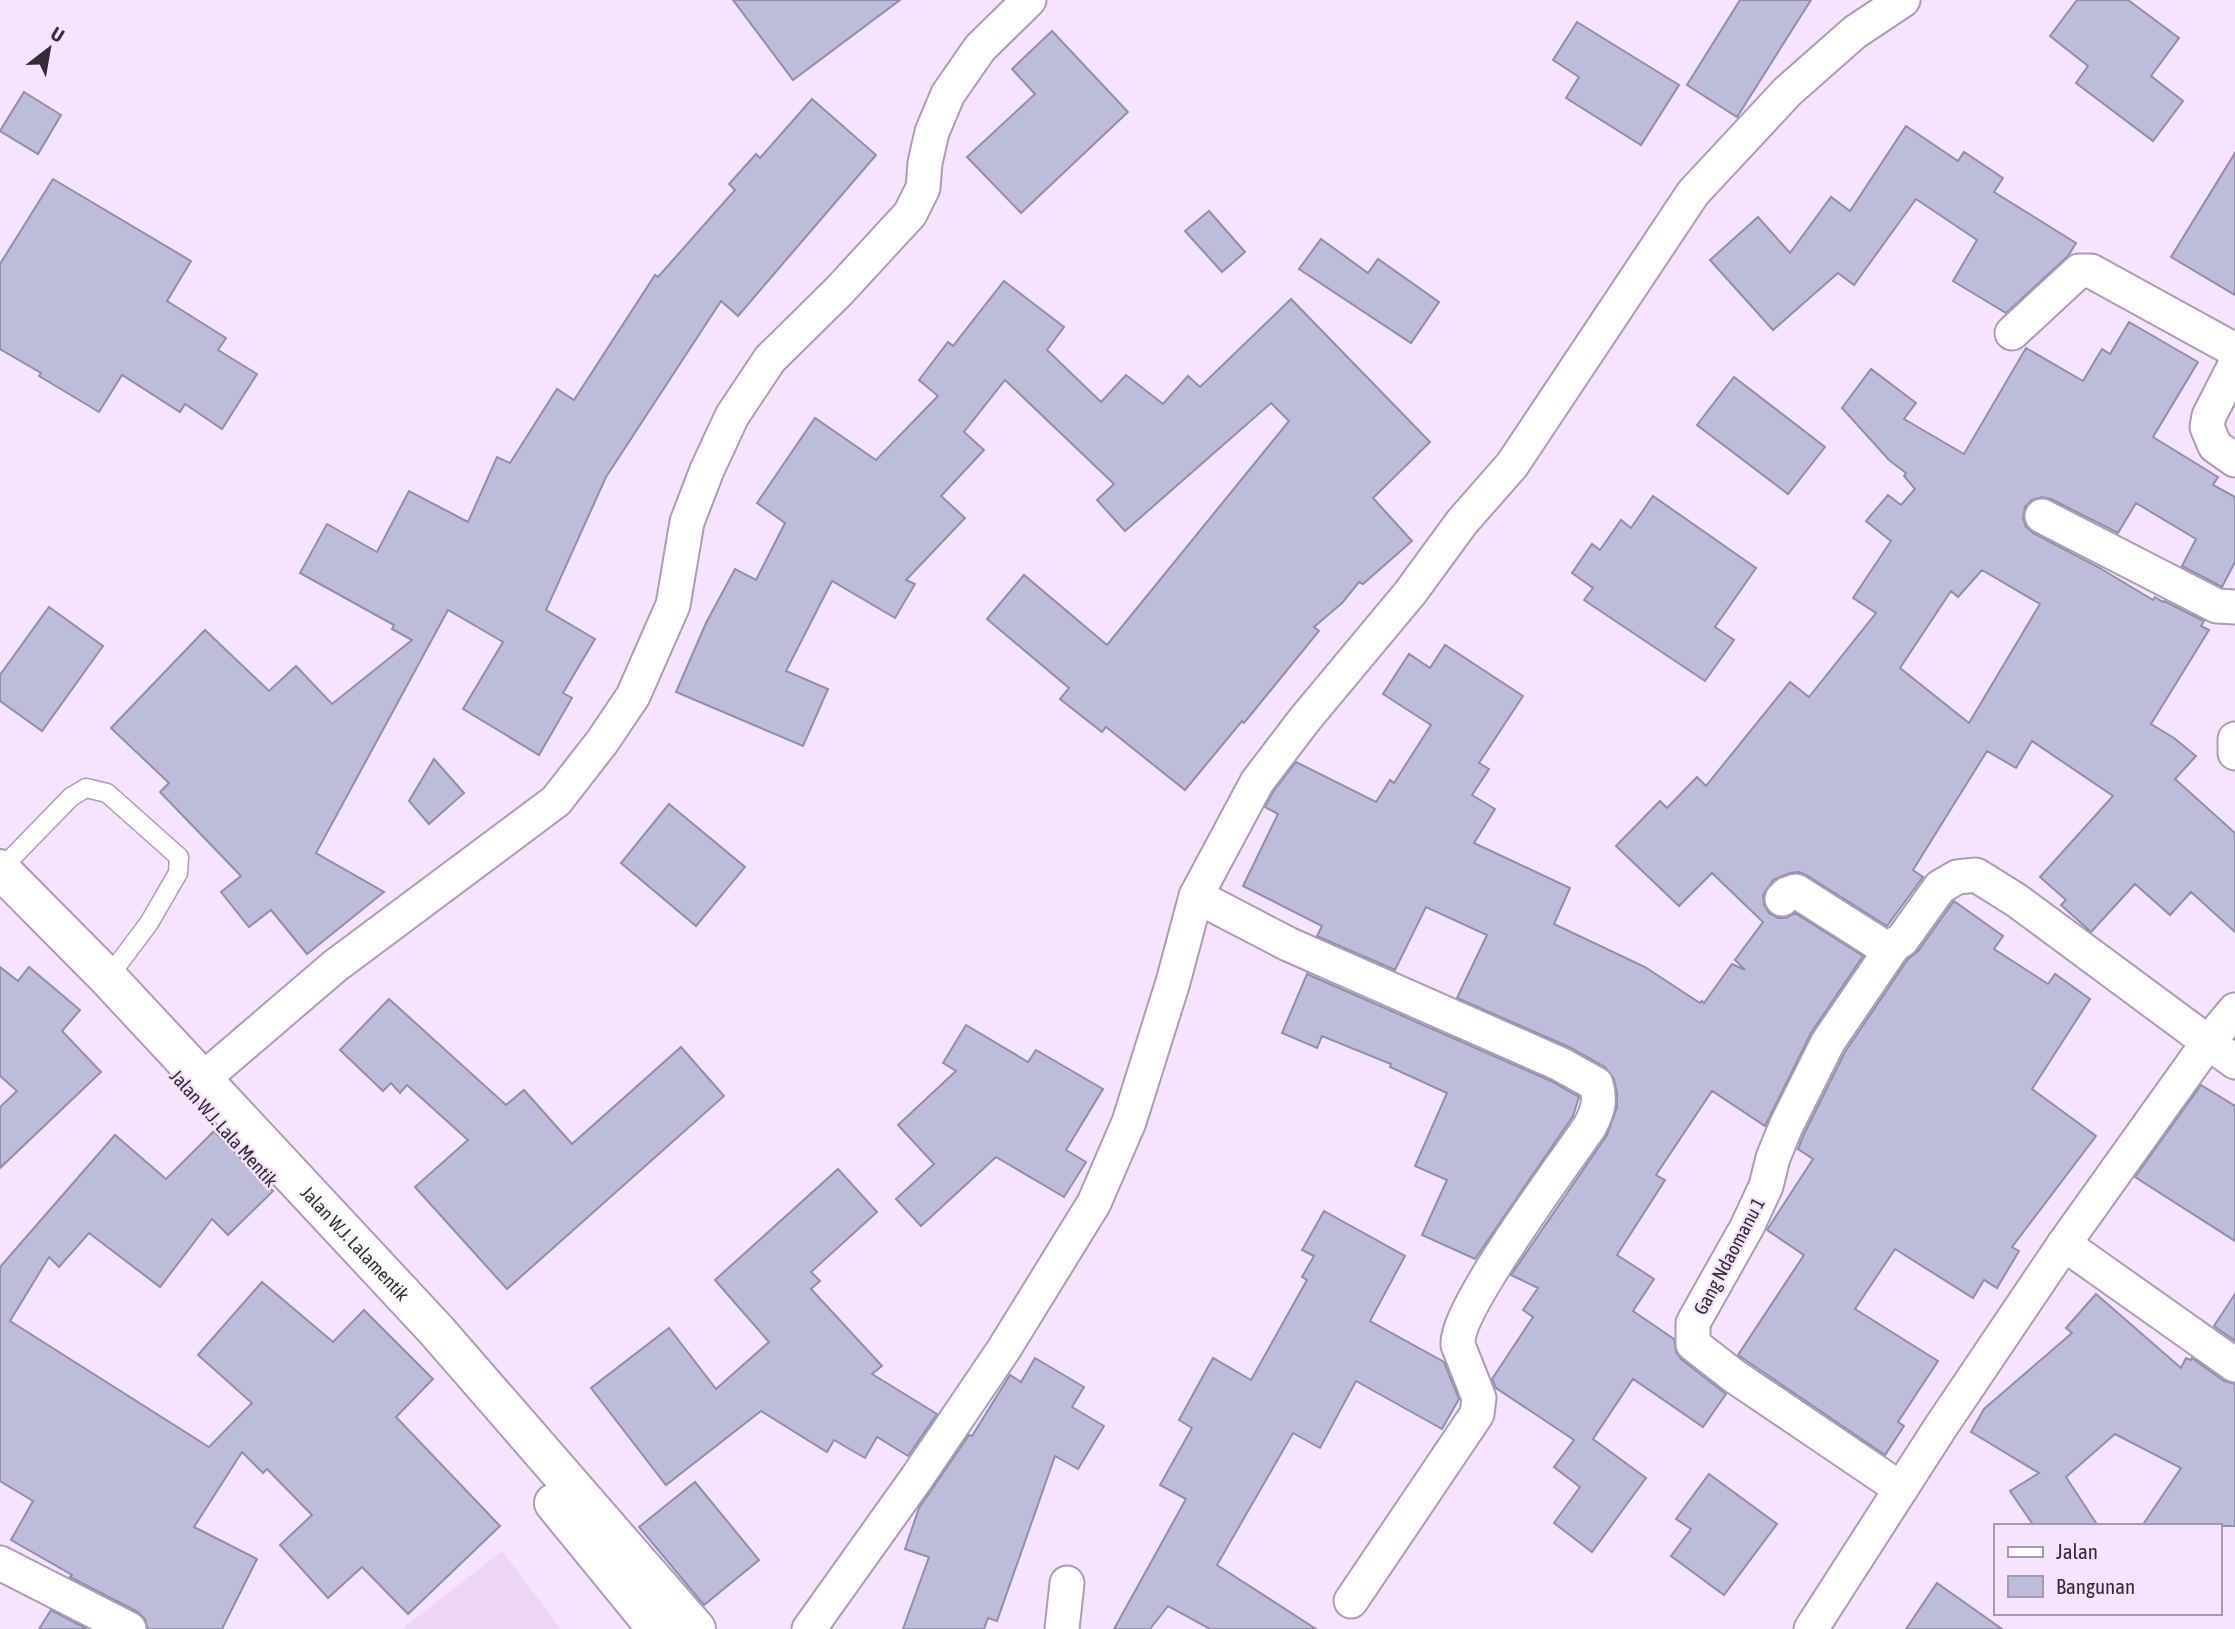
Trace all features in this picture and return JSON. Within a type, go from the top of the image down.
[{"type":"main road","name":"Jalan W.J. Lalamentik","points":[[0,869],[103,984],[203,1079],[436,1330],[696,1629]]},
{"type":"main road","name":"Jalan W.J. Lala Mentik","points":[[0,892],[103,984],[456,1382],[657,1629]]},
{"type":"street","points":[[203,1079],[335,966],[556,801],[602,742],[633,696],[673,605],[687,522],[732,416],[771,359],[910,214],[923,188],[932,132],[948,94],[980,48],[1029,0]]},
{"type":"street","points":[[809,1629],[1004,1349],[1094,1203],[1129,1122],[1173,982],[1196,896],[1257,782],[1305,719],[1410,593],[1462,522],[1512,465],[1693,193],[1787,92],[1855,32],[1903,0]]},
{"type":"street","points":[[2012,333],[2079,271],[2091,271],[2231,348],[2235,357]]},
{"type":"street","points":[[2235,365],[2209,416],[2207,427],[2215,446],[2235,460]]},
{"type":"street","points":[[2042,516],[2217,606],[2235,607]]},
{"type":"street","points":[[2235,739],[2235,753]]},
{"type":"street","name":"Gang Ndaomanu 1","points":[[1901,1489],[1734,1376],[1693,1344],[1692,1334],[1693,1324],[1747,1227],[1766,1186],[1773,1157],[1817,1062],[1892,948],[1902,940],[1940,887],[1957,877],[1976,874],[2016,900],[2209,1041]]},
{"type":"street","points":[[1782,900],[1787,894],[1796,891],[1882,947],[1892,948]]},
{"type":"street","points":[[1196,896],[1288,944],[1560,1064],[1596,1084],[1600,1099],[1590,1126],[1506,1248],[1462,1324],[1458,1345],[1479,1398],[1477,1414],[1351,1601]]},
{"type":"street","points":[[1811,1629],[2064,1244],[2209,1041],[2235,1010]]},
{"type":"street","points":[[2209,1041],[2235,1062]]},
{"type":"street","points":[[2064,1244],[2235,1365]]},
{"type":"street","points":[[0,1563],[129,1629]]},
{"type":"street","points":[[1062,1629],[1067,1583]]},
{"type":"lane","points":[[0,869],[71,797],[86,788],[107,793],[179,858],[178,873],[149,923],[103,984]]},
{"type":"shaded area","points":[[502,1551],[561,1629],[402,1629]]},
{"type":"building","points":[[733,0],[900,0],[793,80]]},
{"type":"building","points":[[1740,0],[1811,0],[1737,117],[1687,85]]},
{"type":"building","points":[[2077,0],[2128,0],[2179,38],[2151,76],[2183,101],[2153,141],[2076,83],[2088,66],[2050,36]]},
{"type":"building","points":[[1577,22],[1679,85],[1641,145],[1566,98],[1579,77],[1553,60]]},
{"type":"building","points":[[1052,31],[1128,112],[1021,213],[967,157],[1035,94],[1012,69]]},
{"type":"building","points":[[24,92],[61,115],[38,154],[0,131]]},
{"type":"building","points":[[812,99],[876,155],[738,316],[721,301],[606,477],[546,610],[595,639],[563,693],[572,698],[539,755],[463,709],[503,642],[448,610],[316,853],[384,892],[307,954],[271,910],[249,927],[221,892],[241,876],[160,792],[169,783],[111,728],[205,630],[269,691],[296,666],[332,704],[412,640],[392,629],[394,625],[300,573],[327,524],[377,552],[409,491],[468,522],[497,457],[510,463],[557,389],[574,400],[655,275],[658,277],[735,190],[729,184],[756,154],[760,158]]},
{"type":"building","points":[[1906,126],[1958,161],[1964,152],[2003,178],[1994,192],[2076,243],[2068,256],[2006,313],[1953,281],[1977,240],[1916,199],[1854,285],[1838,273],[1773,330],[1710,260],[1758,217],[1790,253],[1831,197],[1850,211]]},
{"type":"building","points":[[2235,153],[2235,295],[2171,257]]},
{"type":"building","points":[[53,179],[191,261],[167,301],[226,338],[218,350],[257,374],[222,429],[185,404],[180,412],[122,375],[99,412],[0,349],[0,264]]},
{"type":"building","points":[[1209,211],[1245,252],[1222,272],[1185,231]]},
{"type":"building","points":[[1321,239],[1368,273],[1378,259],[1439,302],[1411,343],[1299,269]]},
{"type":"building","points":[[1004,281],[1064,327],[1047,350],[1101,402],[1126,375],[1163,404],[1188,376],[1200,387],[1291,299],[1430,442],[1373,498],[1412,541],[1363,584],[1359,582],[1342,603],[1314,627],[1319,631],[1185,790],[1106,727],[1102,732],[1060,699],[1069,688],[987,619],[1024,575],[1107,645],[1289,421],[1271,403],[1125,531],[1097,500],[1114,484],[1005,380],[964,432],[984,450],[941,496],[965,518],[906,580],[915,584],[895,618],[832,581],[786,671],[828,689],[803,746],[676,692],[706,623],[735,569],[756,580],[785,523],[757,503],[815,418],[876,460],[938,396],[919,380],[948,342],[953,346]]},
{"type":"building","points":[[2129,322],[2198,362],[2153,437],[2218,477],[2213,485],[2235,497],[2235,562],[2222,587],[2182,566],[2196,539],[2136,503],[2118,533],[2042,497],[2032,500],[2025,507],[2023,518],[2026,527],[2033,533],[2153,600],[2155,597],[2204,621],[2201,626],[2209,630],[2151,724],[2196,756],[2175,779],[2235,833],[2235,932],[2191,892],[2170,915],[2135,884],[2091,932],[2061,905],[2066,900],[2040,877],[2113,796],[2032,741],[2016,768],[1987,751],[1913,870],[1923,877],[1887,926],[1799,872],[1773,880],[1763,895],[1764,905],[1769,913],[1778,918],[1786,918],[1795,913],[1863,956],[1811,1033],[1765,1126],[1712,1091],[1656,1175],[1665,1180],[1617,1255],[1654,1279],[1633,1311],[1674,1339],[1676,1352],[1681,1359],[1726,1394],[1703,1427],[1633,1379],[1593,1439],[1646,1478],[1592,1552],[1554,1523],[1580,1487],[1554,1467],[1574,1440],[1496,1388],[1492,1379],[1533,1317],[1523,1310],[1538,1288],[1511,1275],[1607,1135],[1617,1107],[1614,1079],[1605,1067],[1569,1047],[1457,998],[1487,935],[1426,907],[1395,970],[1317,936],[1322,926],[1243,886],[1278,814],[1265,807],[1296,762],[1376,802],[1390,780],[1394,783],[1431,725],[1383,694],[1409,654],[1430,668],[1445,645],[1523,696],[1479,763],[1489,769],[1472,795],[1495,809],[1474,843],[1570,888],[1554,924],[1645,967],[1704,1003],[1732,964],[1745,970],[1735,960],[1763,922],[1712,873],[1679,906],[1616,846],[1660,801],[1667,808],[1697,777],[1706,786],[1790,682],[1809,697],[1876,613],[1853,598],[1891,541],[1866,521],[1888,495],[1901,505],[1915,489],[1904,476],[1906,473],[1889,460],[1842,408],[1871,369],[1916,403],[1904,419],[1964,454],[2026,348],[2083,381],[2102,349],[2110,354]],"holes":[[[1982,570],[2040,604],[1969,723],[1900,668],[1951,591],[1958,597]]]},
{"type":"building","points":[[1734,377],[1825,447],[1788,494],[1697,425]]},
{"type":"building","points":[[1653,496],[1756,568],[1715,627],[1734,640],[1705,681],[1584,600],[1593,588],[1572,573],[1592,544],[1600,550],[1621,520],[1631,528]]},
{"type":"building","points":[[49,607],[103,646],[42,731],[0,701],[0,675]]},
{"type":"building","points":[[434,759],[464,793],[429,824],[409,801]]},
{"type":"building","points":[[669,804],[745,867],[696,926],[621,863]]},
{"type":"building","points":[[1954,901],[2003,936],[1994,949],[2048,984],[2055,974],[2090,999],[2032,1089],[2096,1136],[2012,1247],[2019,1251],[1997,1288],[1984,1280],[1973,1298],[1895,1249],[1855,1309],[1938,1361],[1898,1422],[1904,1426],[1885,1455],[1738,1355],[1804,1255],[1767,1230],[1813,1159],[1798,1149],[1804,1134],[1845,1052],[1908,959],[1918,951]]},
{"type":"building","points":[[0,967],[18,981],[29,967],[80,1010],[62,1031],[101,1072],[0,1168],[0,1107],[17,1091],[0,1076]]},
{"type":"building","points":[[1307,974],[1551,1081],[1579,1097],[1573,1116],[1475,1259],[1422,1235],[1447,1180],[1415,1166],[1447,1093],[1390,1067],[1391,1064],[1322,1036],[1317,1048],[1282,1033]]},
{"type":"building","points":[[389,999],[506,1105],[524,1090],[572,1144],[681,1047],[724,1096],[507,1289],[415,1187],[468,1140],[407,1085],[400,1093],[391,1083],[383,1091],[340,1050]]},
{"type":"building","points":[[966,1025],[1028,1062],[1036,1050],[1103,1089],[1066,1150],[1086,1162],[1064,1197],[996,1157],[921,1226],[896,1199],[934,1164],[898,1125],[956,1071],[943,1063]]},
{"type":"building","points":[[2201,1085],[2235,1106],[2235,1241],[2135,1177]]},
{"type":"building","points":[[214,1131],[273,1191],[228,1235],[212,1219],[160,1287],[89,1233],[59,1267],[49,1257],[10,1321],[209,1447],[252,1403],[198,1355],[262,1282],[333,1342],[364,1310],[433,1379],[396,1417],[500,1526],[408,1614],[362,1567],[328,1598],[280,1545],[312,1515],[267,1469],[263,1473],[242,1452],[194,1527],[257,1559],[222,1629],[148,1629],[145,1619],[138,1612],[70,1577],[72,1575],[11,1540],[33,1501],[0,1481],[0,1267],[115,1135],[166,1179]]},
{"type":"building","points":[[838,1169],[877,1212],[811,1272],[820,1281],[811,1289],[882,1366],[872,1374],[937,1414],[908,1456],[877,1437],[865,1458],[834,1440],[827,1452],[761,1411],[666,1485],[591,1388],[669,1328],[716,1389],[769,1342],[715,1280]]},
{"type":"building","points":[[1324,1211],[1405,1256],[1370,1321],[1444,1362],[1459,1399],[1442,1429],[1356,1381],[1320,1448],[1293,1433],[1217,1565],[1316,1629],[1210,1629],[1168,1606],[1150,1629],[1114,1629],[1186,1499],[1160,1485],[1192,1428],[1179,1420],[1213,1358],[1251,1380],[1307,1280],[1302,1277],[1314,1256],[1302,1250]]},
{"type":"building","points":[[2096,1294],[2181,1368],[2186,1358],[2192,1358],[2224,1381],[2235,1384],[2235,1526],[2143,1524],[2181,1468],[2115,1434],[2066,1477],[2097,1524],[2033,1524],[2010,1491],[2039,1473],[1971,1432],[1984,1409],[2072,1333],[2066,1328]]},
{"type":"building","points":[[2235,1294],[2235,1341],[2214,1326]]},
{"type":"building","points":[[1035,1358],[1084,1387],[1072,1407],[1104,1426],[1078,1469],[1055,1456],[997,1621],[988,1618],[984,1629],[903,1629],[929,1557],[905,1549],[919,1508],[969,1435],[972,1436],[1010,1375],[1021,1382]]},
{"type":"building","points":[[1709,1474],[1777,1524],[1724,1595],[1671,1556],[1691,1529],[1676,1519]]},
{"type":"building","points":[[695,1482],[759,1560],[704,1605],[639,1527]]},
{"type":"building","points":[[1937,1583],[2002,1629],[1906,1629]]},
{"type":"building","points":[[51,1610],[87,1629],[39,1629]]}]
